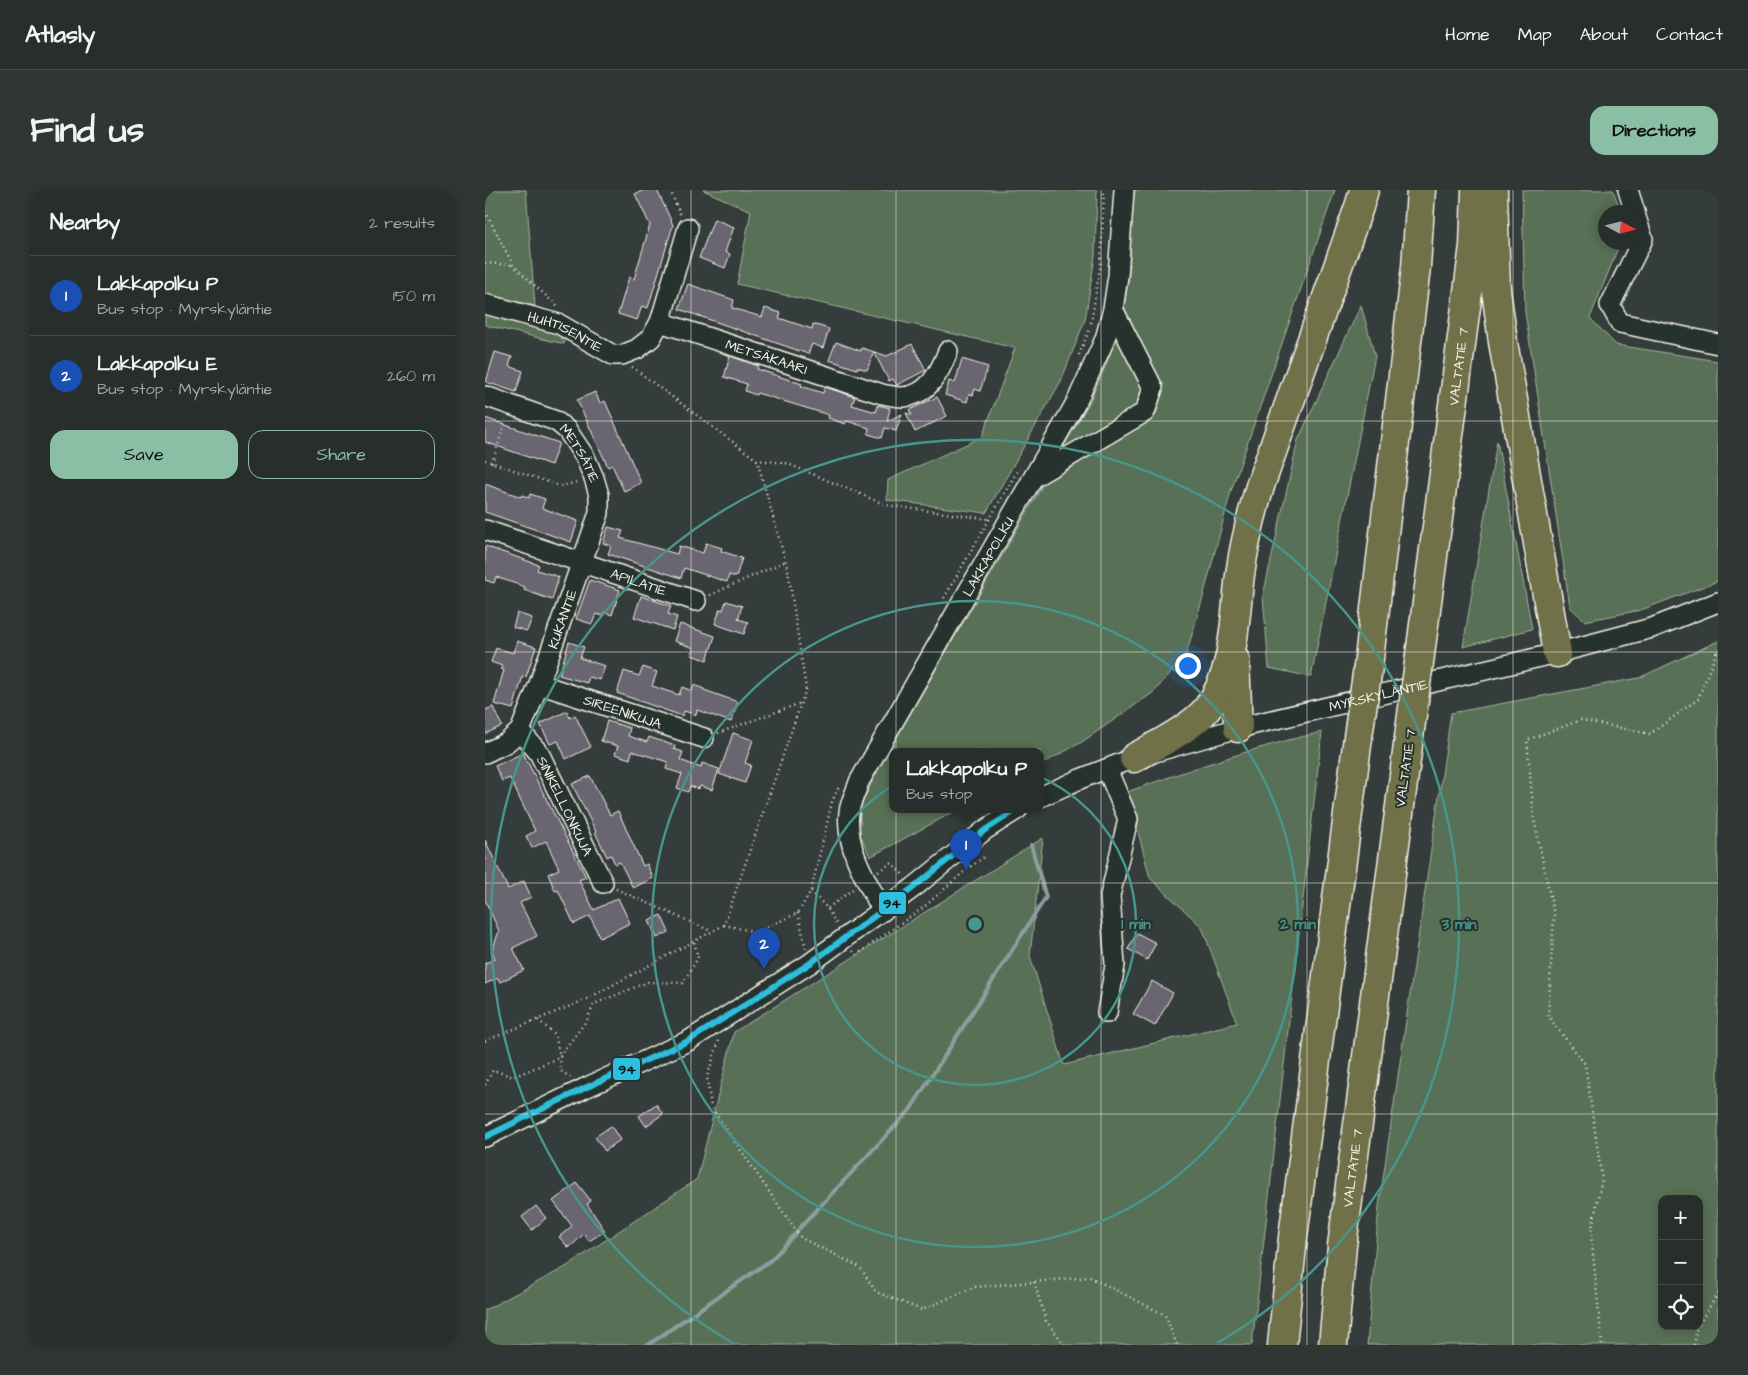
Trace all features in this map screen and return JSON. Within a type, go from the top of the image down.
[{"type":"highway","points":[[1134,758],[1185,728],[1206,711],[1223,683],[1234,634],[1246,539],[1261,483],[1364,190]]},
{"type":"highway","points":[[1282,1345],[1293,1237],[1367,667],[1416,267],[1421,190]]},
{"type":"highway","name":"VALTATIE 7","points":[[1333,1345],[1342,1246],[1474,246],[1475,190]]},
{"type":"highway","points":[[1493,190],[1496,290],[1503,342],[1557,653]]},
{"type":"highway","points":[[1234,634],[1238,728]]},
{"type":"street","name":"LAKKAPOLKU","points":[[883,911],[866,880],[849,841],[849,811],[859,782],[1026,473],[1077,401],[1105,339],[1113,309],[1118,276],[1124,190]]},
{"type":"street","points":[[1628,190],[1632,205]]},
{"type":"street","points":[[622,355],[637,350],[651,338],[660,322],[688,228]]},
{"type":"street","points":[[1637,250],[1610,304],[1620,323],[1718,344]]},
{"type":"street","name":"HUHTISENTIE","points":[[485,304],[559,324],[608,352],[622,355]]},
{"type":"street","points":[[1026,473],[1145,412],[1153,388],[1113,309]]},
{"type":"street","name":"METSÄKAARI","points":[[660,322],[882,394],[902,397],[915,394],[929,385],[939,372],[948,351]]},
{"type":"street","name":"METSÄTIE","points":[[485,396],[556,421],[567,430],[585,457],[595,478],[599,495],[599,513],[581,562]]},
{"type":"street","points":[[485,530],[581,562]]},
{"type":"street","name":"APILATIE","points":[[581,562],[696,601]]},
{"type":"street","name":"KUKANTIE","points":[[520,731],[539,684],[581,562]]},
{"type":"street","name":"MYRSKYLÄNTIE","points":[[1044,795],[1134,758],[1238,728],[1557,653],[1651,628],[1718,602]]},
{"type":"street","name":"SIREENIKUJA","points":[[539,684],[704,738]]},
{"type":"street","points":[[485,753],[506,743],[520,731]]},
{"type":"street","name":"SINIKELLONKUJA","points":[[520,731],[539,753],[603,883]]},
{"type":"street","points":[[1107,769],[1128,819],[1110,896],[1115,965],[1107,1013]]},
{"type":"street","points":[[485,1137],[585,1088],[688,1041],[809,964],[844,937],[883,911],[985,830],[1012,813]]},
{"type":"path","points":[[670,190],[676,208],[688,228]]},
{"type":"path","points":[[1077,359],[1091,326],[1101,262],[1104,190]]},
{"type":"path","points":[[485,211],[513,265],[561,310]]},
{"type":"path","points":[[485,262],[513,265]]},
{"type":"path","points":[[622,355],[630,366],[757,460],[786,463],[886,505],[989,519]]},
{"type":"path","points":[[492,463],[511,404]]},
{"type":"path","points":[[485,460],[560,486],[595,478]]},
{"type":"path","points":[[724,925],[805,689],[786,561],[757,460]]},
{"type":"path","points":[[941,604],[989,519],[1026,473]]},
{"type":"path","points":[[696,601],[786,561]]},
{"type":"path","points":[[1602,1345],[1591,1233],[1602,1179],[1585,1064],[1548,1016],[1555,915],[1534,819],[1527,740],[1581,720],[1650,734],[1698,699],[1718,648]]},
{"type":"path","points":[[704,738],[801,703]]},
{"type":"path","points":[[485,1041],[585,1000],[724,925],[756,932],[798,914],[811,891],[831,802],[841,781]]},
{"type":"path","points":[[811,891],[827,908],[856,955],[924,907],[966,870],[987,855]]},
{"type":"path","points":[[827,908],[866,880]]},
{"type":"path","points":[[603,883],[711,931]]},
{"type":"path","points":[[798,914],[809,964]]},
{"type":"path","points":[[485,1084],[493,1070],[513,1077],[558,1058],[587,1020],[594,1004],[648,982],[683,983],[698,958],[694,941]]},
{"type":"path","points":[[727,1017],[707,1077],[711,1107],[801,1238],[861,1266],[876,1292],[922,1310],[974,1287],[1090,1277],[1165,1315],[1177,1345]]},
{"type":"path","points":[[537,1020],[555,1034],[561,1071],[585,1088]]},
{"type":"path","points":[[1034,1282],[1046,1321],[1065,1345]]},
{"type":"path","points":[[1703,1317],[1718,1294]]},
{"type":"path","points":[[1694,1345],[1697,1330]]},
{"type":"green space","points":[[485,190],[526,190],[535,306],[485,293]]},
{"type":"green space","points":[[703,190],[1097,190],[1095,256],[1085,320],[1061,381],[986,513],[887,500],[888,480],[982,437],[1015,348],[737,284],[751,211]]},
{"type":"green space","points":[[1135,190],[1335,190],[1231,491],[1186,655],[1154,692],[1082,742],[1044,763],[1044,748],[890,748],[1044,483],[1156,415],[1163,389],[1124,307],[1129,277],[1132,207]]},
{"type":"green space","points":[[1522,190],[1613,190],[1618,205],[1598,205],[1598,250],[1617,250],[1590,318],[1616,345],[1718,361],[1718,581],[1641,610],[1585,621],[1570,607],[1525,312]]},
{"type":"green space","points":[[1361,305],[1375,356],[1311,677],[1269,668],[1263,596],[1298,440]]},
{"type":"green space","points":[[485,314],[567,335],[564,344],[485,325]]},
{"type":"green space","points":[[1117,332],[1142,386],[1136,407],[1058,456],[1089,403],[1108,360]]},
{"type":"green space","points":[[1497,441],[1532,629],[1463,647]]},
{"type":"green space","points":[[1718,641],[1718,1345],[1367,1345],[1379,1206],[1451,713],[1639,678]]},
{"type":"green space","points":[[1322,732],[1252,1345],[485,1345],[485,1310],[564,1268],[697,1179],[734,1032],[1043,838],[1030,956],[1064,1065],[1237,1023],[1202,927],[1150,878],[1135,820],[1124,793],[1247,752]]},
{"type":"green space","points":[[889,751],[889,813],[952,813],[870,857],[860,834],[860,808]]},
{"type":"building","points":[[644,190],[657,190],[673,225],[648,308],[642,306],[637,320],[618,314],[629,277],[634,279],[650,225],[635,194]]},
{"type":"building","points":[[714,219],[734,227],[725,252],[730,254],[725,268],[699,258]]},
{"type":"building","points":[[688,284],[734,300],[732,308],[762,317],[765,308],[781,313],[779,318],[812,329],[813,324],[829,329],[823,348],[812,344],[808,354],[679,309]]},
{"type":"building","points":[[836,342],[861,351],[862,348],[887,356],[912,344],[926,370],[897,385],[893,379],[889,381],[874,352],[867,370],[857,367],[857,369],[829,360]]},
{"type":"building","points":[[495,352],[512,357],[509,366],[523,371],[516,392],[486,382]]},
{"type":"building","points":[[730,356],[758,366],[757,369],[802,384],[801,386],[823,393],[825,387],[855,397],[852,405],[876,412],[878,405],[890,408],[887,421],[902,414],[896,431],[885,428],[882,438],[868,434],[869,428],[847,421],[845,424],[828,418],[829,415],[745,391],[747,384],[724,377]]},
{"type":"building","points":[[962,359],[988,367],[980,391],[975,389],[973,395],[969,394],[967,402],[945,395],[949,381],[955,383]]},
{"type":"building","points":[[595,392],[600,403],[605,401],[641,483],[624,491],[612,465],[608,467],[577,400]]},
{"type":"building","points":[[937,397],[947,416],[915,432],[906,413],[912,415],[909,410]]},
{"type":"building","points":[[485,418],[559,443],[551,465],[485,442]]},
{"type":"building","points":[[485,484],[521,497],[522,495],[529,498],[530,494],[545,499],[542,508],[578,521],[571,542],[485,512]]},
{"type":"building","points":[[608,527],[623,531],[620,538],[677,554],[679,546],[703,553],[706,543],[722,548],[721,551],[742,558],[736,577],[729,575],[727,582],[684,568],[681,578],[608,554],[611,546],[603,543]]},
{"type":"building","points":[[485,546],[539,565],[537,570],[559,577],[552,600],[524,590],[525,587],[496,577],[494,583],[485,580]]},
{"type":"building","points":[[590,580],[620,590],[612,615],[604,612],[603,616],[596,614],[592,624],[576,619]]},
{"type":"building","points":[[641,596],[671,606],[668,614],[677,617],[673,630],[634,617]]},
{"type":"building","points":[[726,601],[742,606],[738,619],[748,622],[744,634],[715,624],[720,609],[723,610]]},
{"type":"building","points":[[517,613],[532,618],[527,631],[513,627]]},
{"type":"building","points":[[680,624],[715,636],[707,660],[691,655],[694,648],[674,641]]},
{"type":"building","points":[[517,641],[536,647],[526,677],[523,676],[513,709],[494,704],[504,670],[501,669],[502,666],[491,662],[496,648],[513,653]]},
{"type":"building","points":[[569,642],[584,647],[580,658],[605,666],[600,680],[589,677],[587,683],[559,675]]},
{"type":"building","points":[[643,667],[657,672],[652,686],[679,695],[682,687],[692,691],[694,685],[738,702],[731,722],[697,710],[696,715],[684,711],[682,716],[617,693],[624,671],[639,676]]},
{"type":"building","points":[[493,707],[502,726],[485,734],[485,710]]},
{"type":"building","points":[[567,711],[570,718],[575,715],[591,747],[566,759],[558,741],[550,744],[540,724]]},
{"type":"building","points":[[607,721],[630,728],[628,736],[647,742],[649,737],[675,746],[674,749],[683,752],[680,760],[701,768],[702,763],[719,769],[712,790],[700,786],[699,789],[690,786],[688,792],[677,788],[682,774],[666,769],[668,762],[632,751],[630,759],[615,754],[618,746],[601,741]]},
{"type":"building","points":[[733,733],[753,740],[745,763],[751,765],[745,783],[719,774]]},
{"type":"building","points":[[523,753],[586,877],[579,880],[594,910],[618,898],[630,923],[600,938],[590,916],[574,924],[558,890],[555,891],[548,874],[559,869],[546,841],[532,848],[526,836],[535,831],[510,778],[502,781],[495,766]]},
{"type":"building","points":[[590,776],[610,815],[618,811],[643,866],[647,864],[653,878],[633,888],[620,862],[615,864],[611,855],[607,857],[572,784]]},
{"type":"building","points":[[485,840],[508,889],[524,881],[531,897],[520,903],[537,936],[513,948],[524,970],[500,982],[498,978],[485,984],[485,963],[495,959],[492,951],[499,931],[485,900]]},
{"type":"building","points":[[661,915],[669,932],[657,938],[649,921]]},
{"type":"building","points":[[1137,933],[1156,943],[1147,960],[1128,949]]},
{"type":"building","points":[[1152,981],[1173,993],[1155,1026],[1133,1014]]},
{"type":"building","points":[[656,1104],[663,1114],[646,1126],[639,1116]]},
{"type":"building","points":[[611,1126],[620,1140],[605,1151],[595,1137]]},
{"type":"building","points":[[577,1183],[591,1201],[587,1204],[605,1231],[589,1241],[584,1234],[569,1248],[559,1237],[572,1226],[553,1201]]},
{"type":"building","points":[[536,1206],[546,1218],[532,1230],[522,1217]]},
{"type":"waterway","points":[[797,1231],[910,1110],[1046,897],[1031,845]]},
{"type":"waterway","points":[[648,1345],[771,1260],[796,1233]]},
{"type":"transit line","name":"94","points":[[485,1137],[585,1088],[688,1041],[809,964],[913,888],[985,830],[1012,813]]},
{"type":"place","name":"Lakkapolku P","points":[[966,870]]},
{"type":"place","name":"Lakkapolku E","points":[[764,969]]}]
